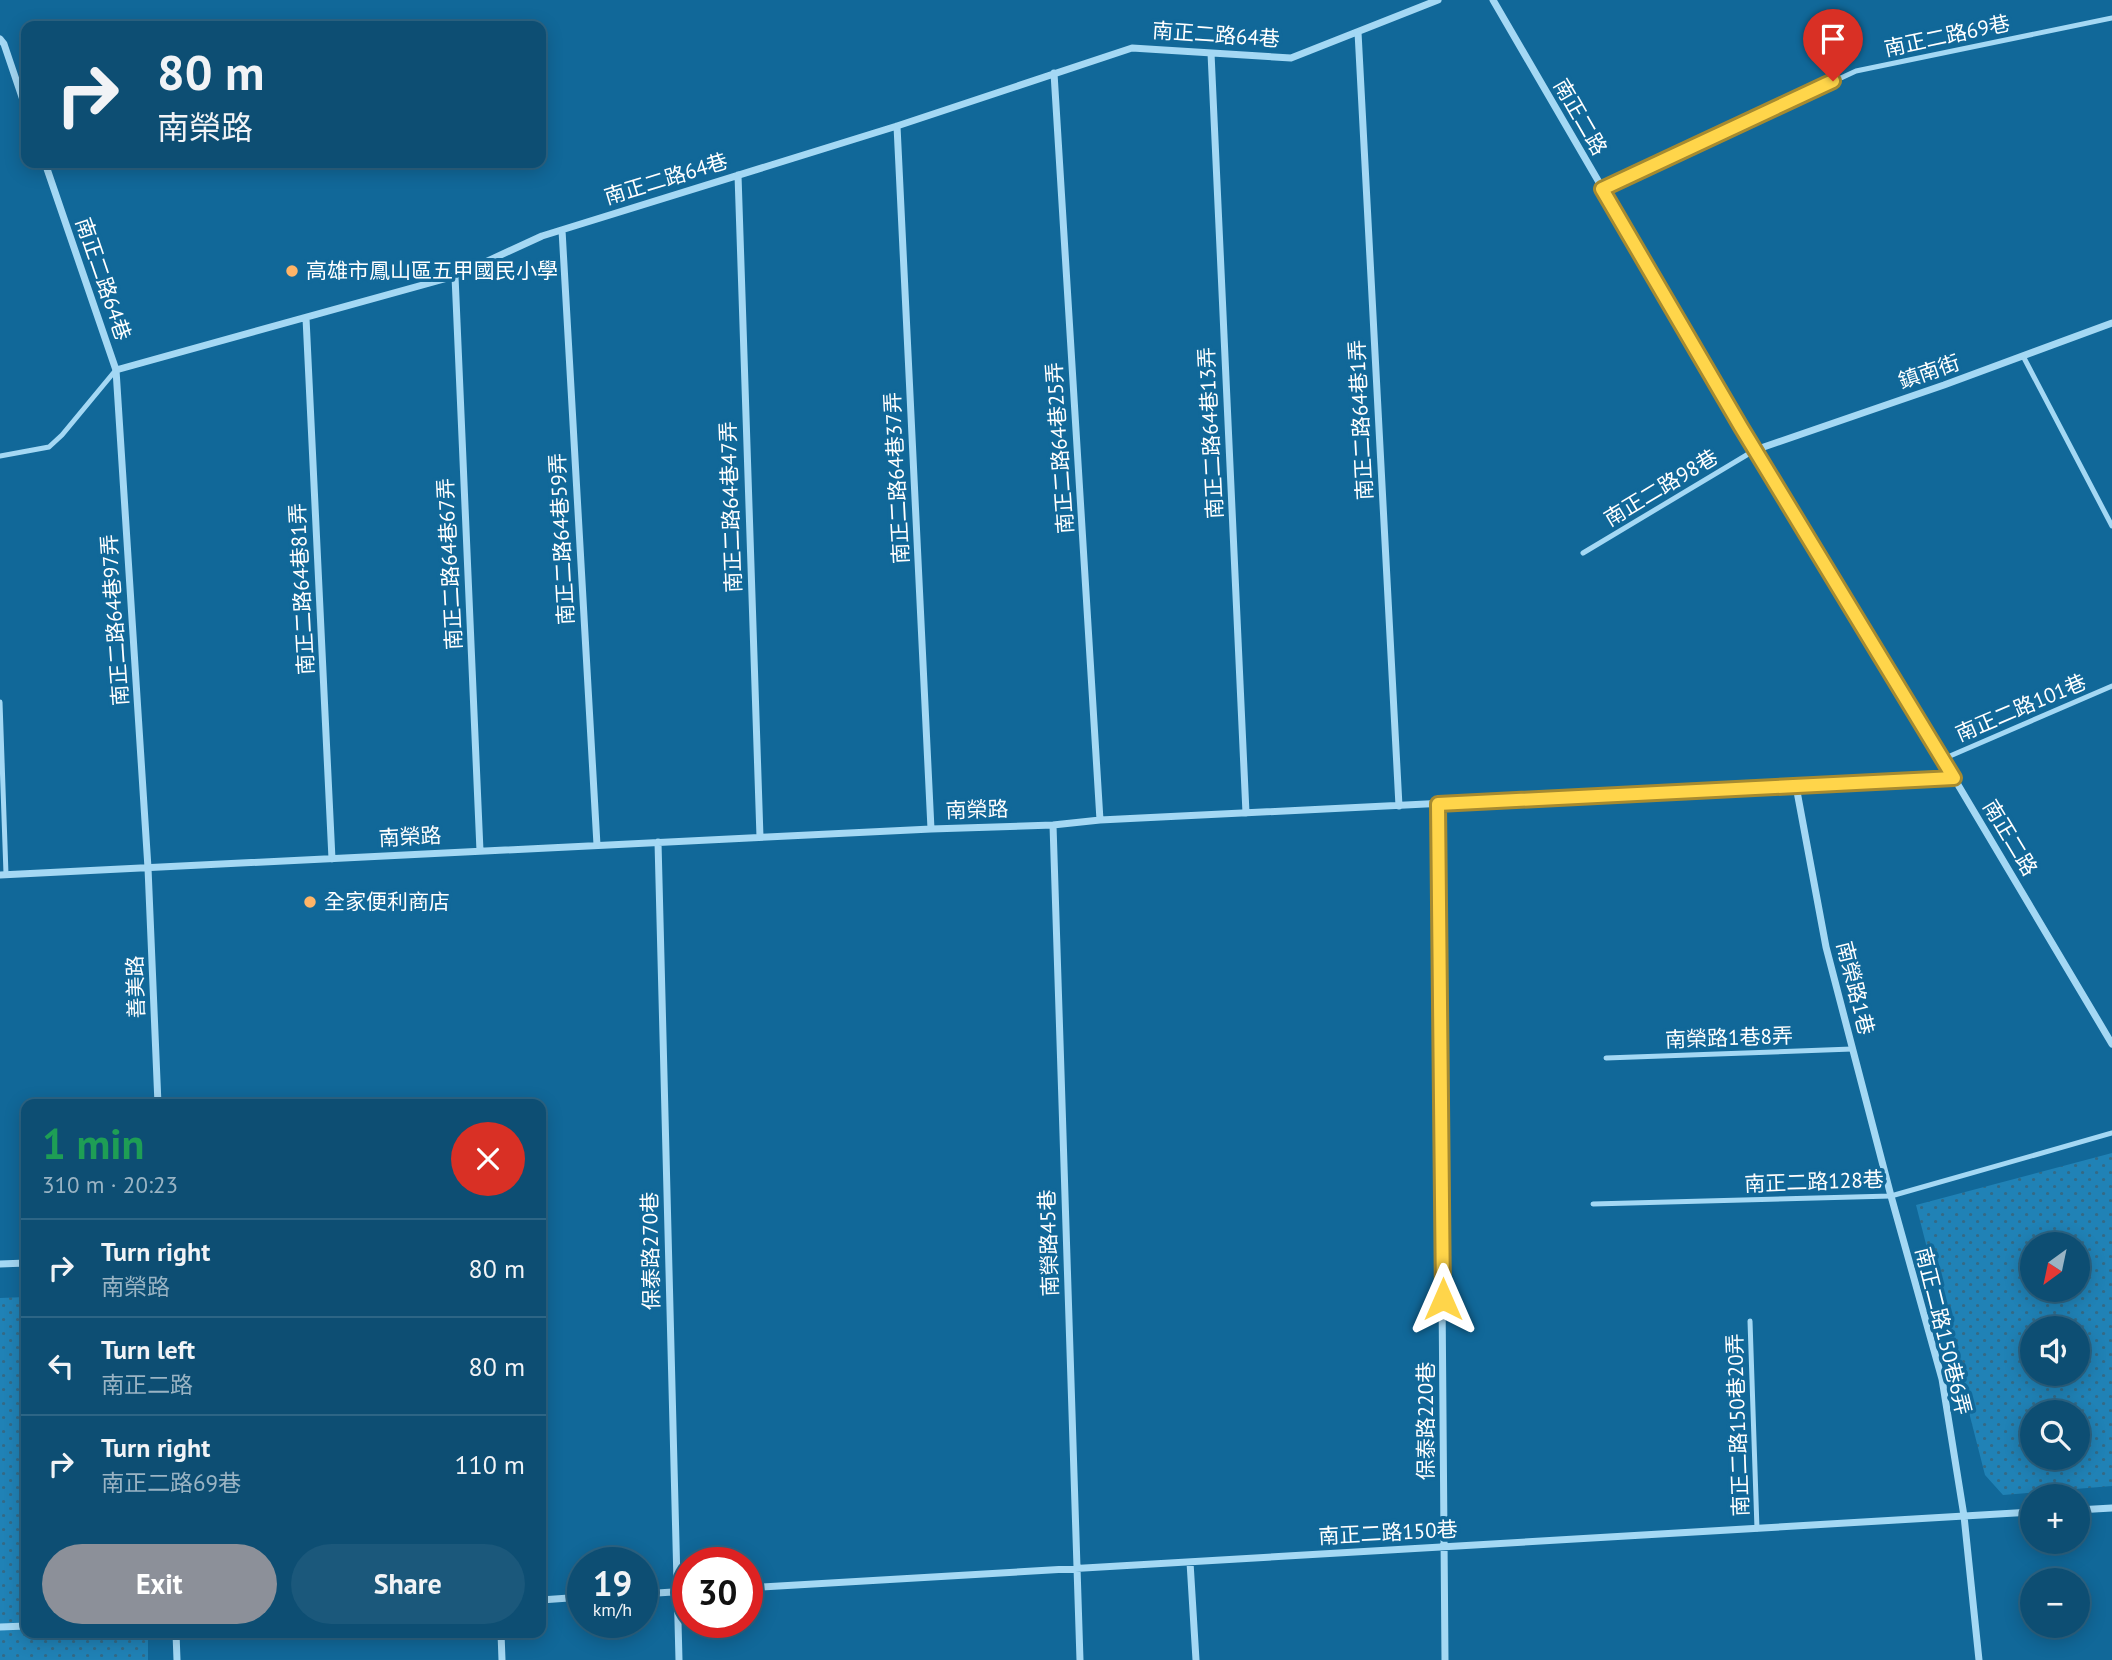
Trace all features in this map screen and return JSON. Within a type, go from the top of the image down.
[{"type":"street","name":"南正二路64巷","points":[[47,168],[116,370],[455,276],[542,236],[897,126],[1132,48],[1291,58],[1438,0]]},
{"type":"street","name":"南正二路","points":[[1493,0],[1755,450],[2112,1044]]},
{"type":"street","name":"南正二路64巷1弄","points":[[1358,32],[1399,806]]},
{"type":"street","points":[[0,39],[21,94]]},
{"type":"street","name":"南正二路64巷13弄","points":[[1212,53],[1246,813]]},
{"type":"street","name":"南正二路64巷25弄","points":[[1054,73],[1100,820]]},
{"type":"street","name":"南正二路64巷37弄","points":[[897,126],[931,829]]},
{"type":"street","name":"南正二路64巷47弄","points":[[738,175],[760,837]]},
{"type":"street","name":"南正二路64巷59弄","points":[[562,230],[597,845]]},
{"type":"street","name":"南正二路64巷67弄","points":[[455,276],[480,851]]},
{"type":"street","name":"南正二路64巷81弄","points":[[306,318],[332,859]]},
{"type":"street","name":"鎮南街","points":[[1755,450],[1944,385],[2112,323]]},
{"type":"street","name":"南正二路64巷97弄","points":[[116,370],[148,867]]},
{"type":"street","name":"南榮路","points":[[3,874],[1053,825],[1100,820],[1954,778]]},
{"type":"street","name":"南榮路1巷","points":[[1796,786],[1826,947],[1891,1196]]},
{"type":"street","name":"保泰路220巷","points":[[1438,804],[1446,1660]]},
{"type":"street","name":"南榮路45巷","points":[[1053,825],[1080,1660]]},
{"type":"street","name":"保泰路270巷","points":[[658,842],[677,1547]]},
{"type":"street","name":"善美路","points":[[148,867],[158,1099]]},
{"type":"street","name":"南正二路150巷6弄","points":[[1891,1196],[1942,1379],[1964,1516],[1979,1660]]},
{"type":"street","points":[[0,1264],[21,1264]]},
{"type":"street","points":[[2090,1509],[2112,1507]]},
{"type":"street","name":"南正二路150巷","points":[[763,1587],[2020,1513]]},
{"type":"street","points":[[1190,1562],[1196,1660]]},
{"type":"street","points":[[546,1600],[567,1598]]},
{"type":"street","points":[[0,1627],[21,1626]]},
{"type":"street","points":[[176,1638],[177,1660]]},
{"type":"street","points":[[501,1638],[502,1660]]},
{"type":"street","name":"保泰路270巷","points":[[679,1638],[679,1660]]},
{"type":"lane","name":"南正二路69巷","points":[[1602,189],[1856,71],[2112,18]]},
{"type":"lane","points":[[2023,356],[2112,526]]},
{"type":"lane","points":[[0,456],[49,447],[116,370]]},
{"type":"lane","name":"南正二路98巷","points":[[1583,553],[1755,450]]},
{"type":"lane","name":"南正二路101巷","points":[[1943,759],[2112,686]]},
{"type":"lane","points":[[0,702],[3,874]]},
{"type":"lane","name":"南榮路1巷8弄","points":[[1606,1058],[1852,1049]]},
{"type":"lane","name":"南正二路128巷","points":[[1593,1204],[1891,1196],[2112,1133]]},
{"type":"lane","name":"南正二路150巷20弄","points":[[1750,1321],[1756,1529]]},
{"type":"shaded area","points":[[2112,1153],[2112,1486],[2090,1488],[2090,1484],[2020,1484],[2020,1494],[2003,1495],[1985,1475],[1916,1205]]},
{"type":"shaded area","points":[[21,1297],[21,1638],[148,1638],[148,1660],[0,1660],[0,1298]]},
{"type":"place","name":"高雄市鳳山區五甲國民小學","points":[[292,271]]},
{"type":"place","name":"全家便利商店","points":[[310,902]]},
{"type":"route","points":[[1443,1299],[1438,804],[1954,778],[1741,427],[1602,189],[1833,81]]}]
